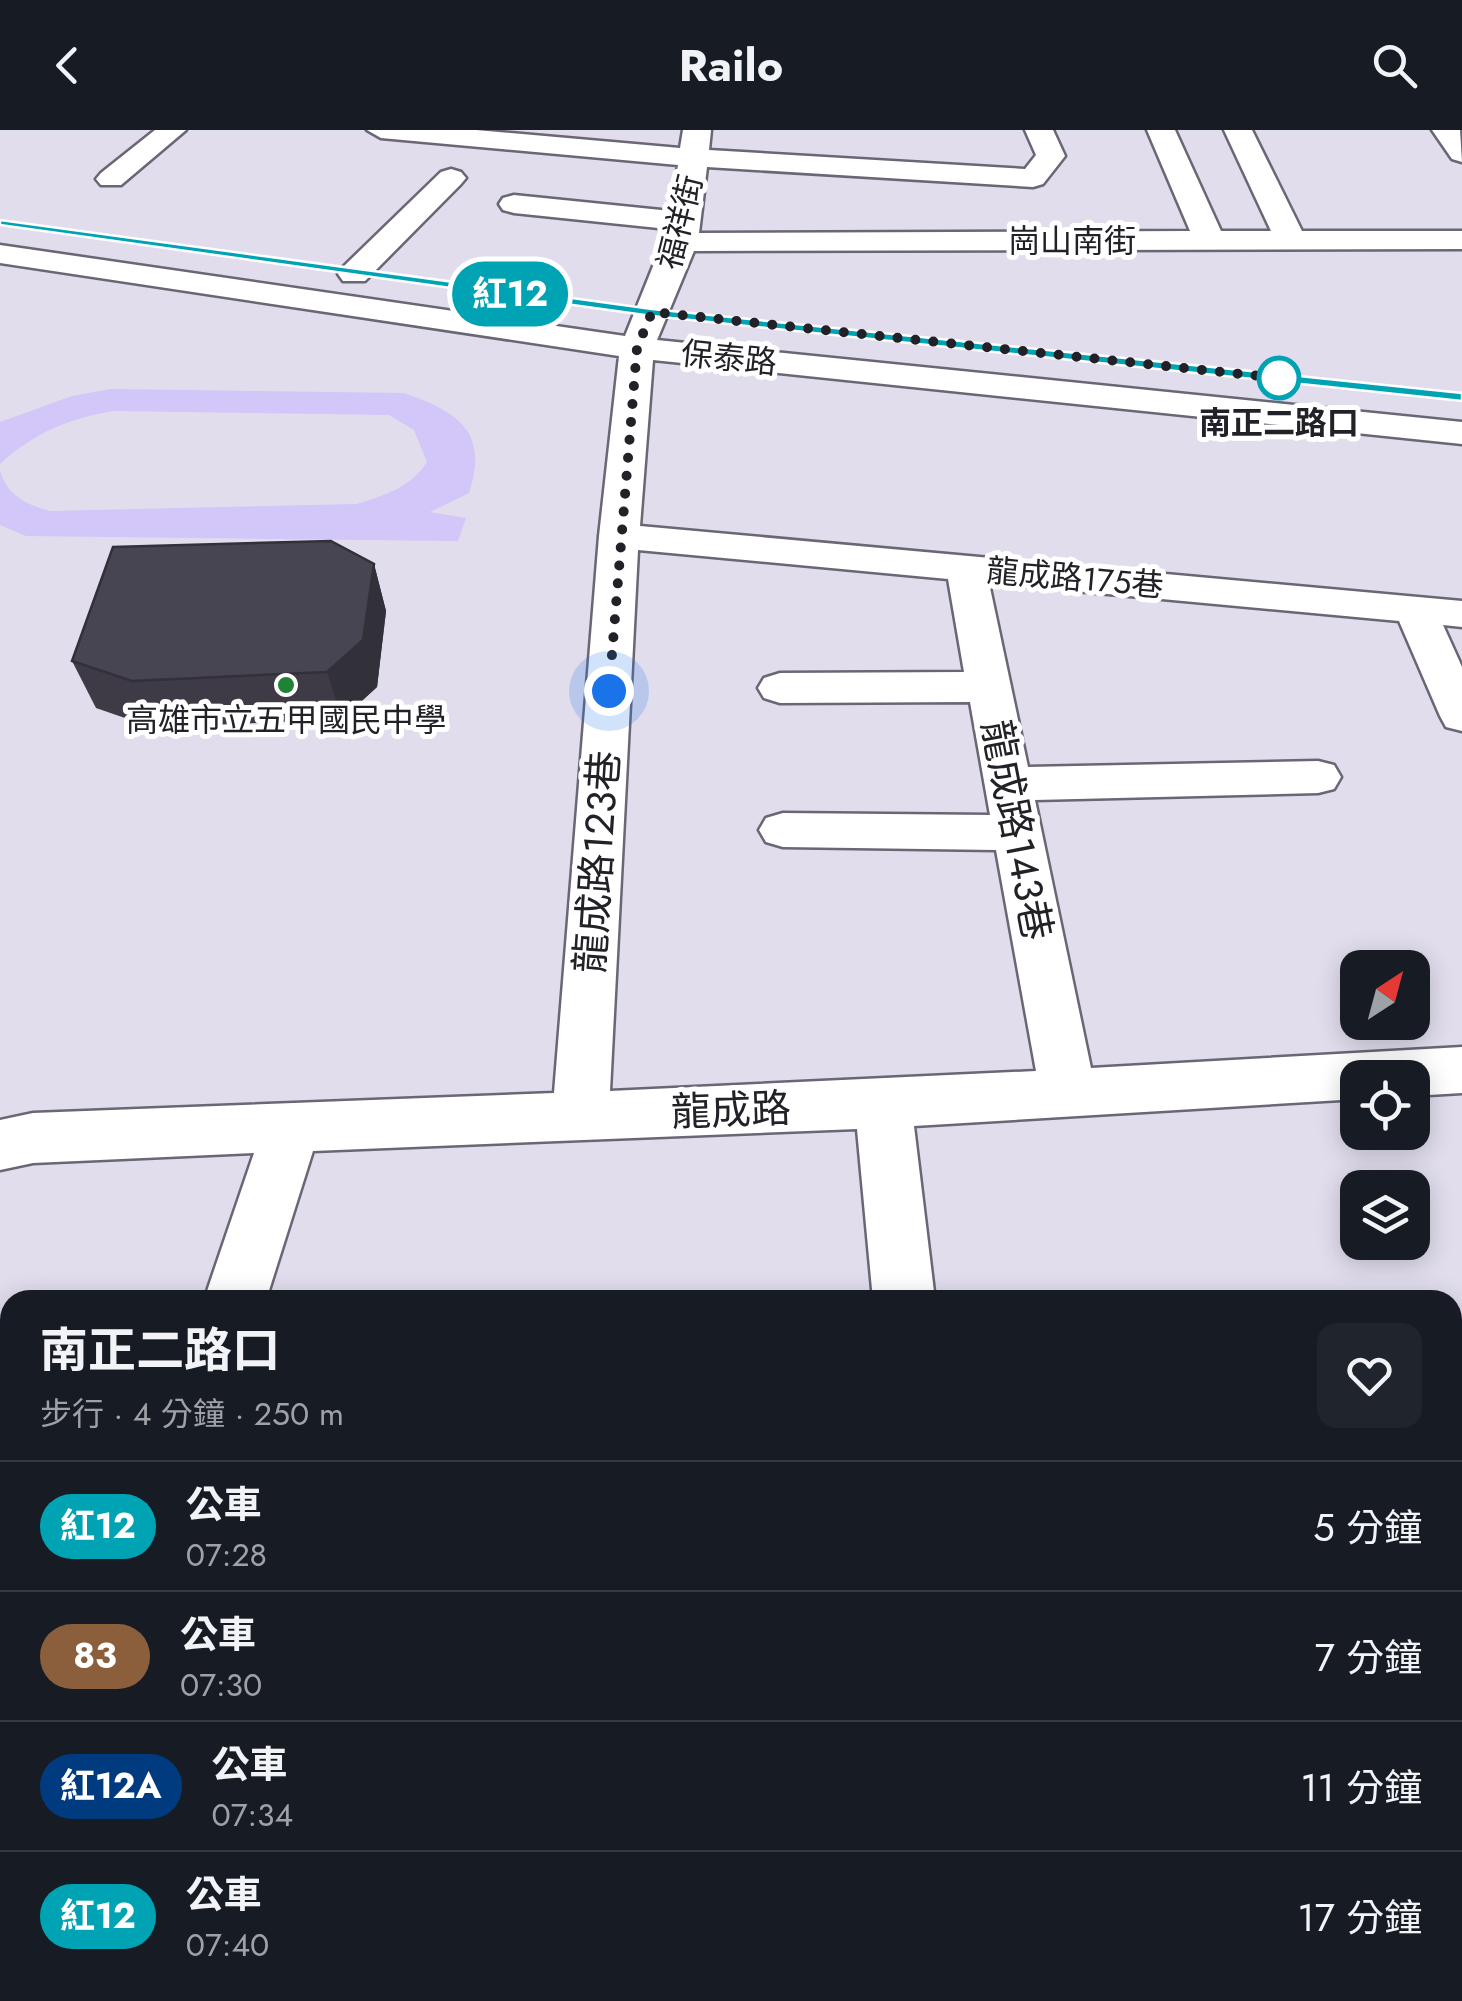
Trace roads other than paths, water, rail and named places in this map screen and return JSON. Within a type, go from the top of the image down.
[{"type":"street","points":[[110,179],[172,130]]},
{"type":"street","points":[[381,130],[696,144],[1032,178],[1051,156],[1038,130]]},
{"type":"street","points":[[1161,130],[1210,240]]},
{"type":"street","points":[[1238,130],[1291,240]]},
{"type":"street","points":[[1446,130],[1462,153]]},
{"type":"street","name":"福祥街","points":[[648,321],[683,232],[696,144]]},
{"type":"street","points":[[354,274],[451,178]]},
{"type":"street","name":"崗山南街","points":[[514,204],[683,232],[1462,240]]},
{"type":"street","points":[[0,223],[392,278]]},
{"type":"street","name":"保泰路","points":[[0,254],[648,321],[1462,432]]},
{"type":"street","name":"龍成路123巷","points":[[580,1116],[619,536],[648,321]]},
{"type":"street","name":"龍成路175巷","points":[[619,536],[1462,614]]},
{"type":"street","name":"龍成路143巷","points":[[966,568],[1068,1093]]},
{"type":"street","points":[[1415,610],[1462,716]]},
{"type":"street","points":[[780,688],[989,687]]},
{"type":"street","points":[[1008,784],[1318,777]]},
{"type":"street","points":[[782,830],[1018,833]]},
{"type":"street","name":"龍成路","points":[[0,1145],[33,1138],[883,1104],[1462,1070]]},
{"type":"street","points":[[883,1104],[903,1290]]},
{"type":"street","points":[[238,1290],[291,1130]]},
{"type":"place","name":"南正二路口","points":[[1279,378]]},
{"type":"place","name":"高雄市立五甲國民中學","points":[[286,685]]}]
